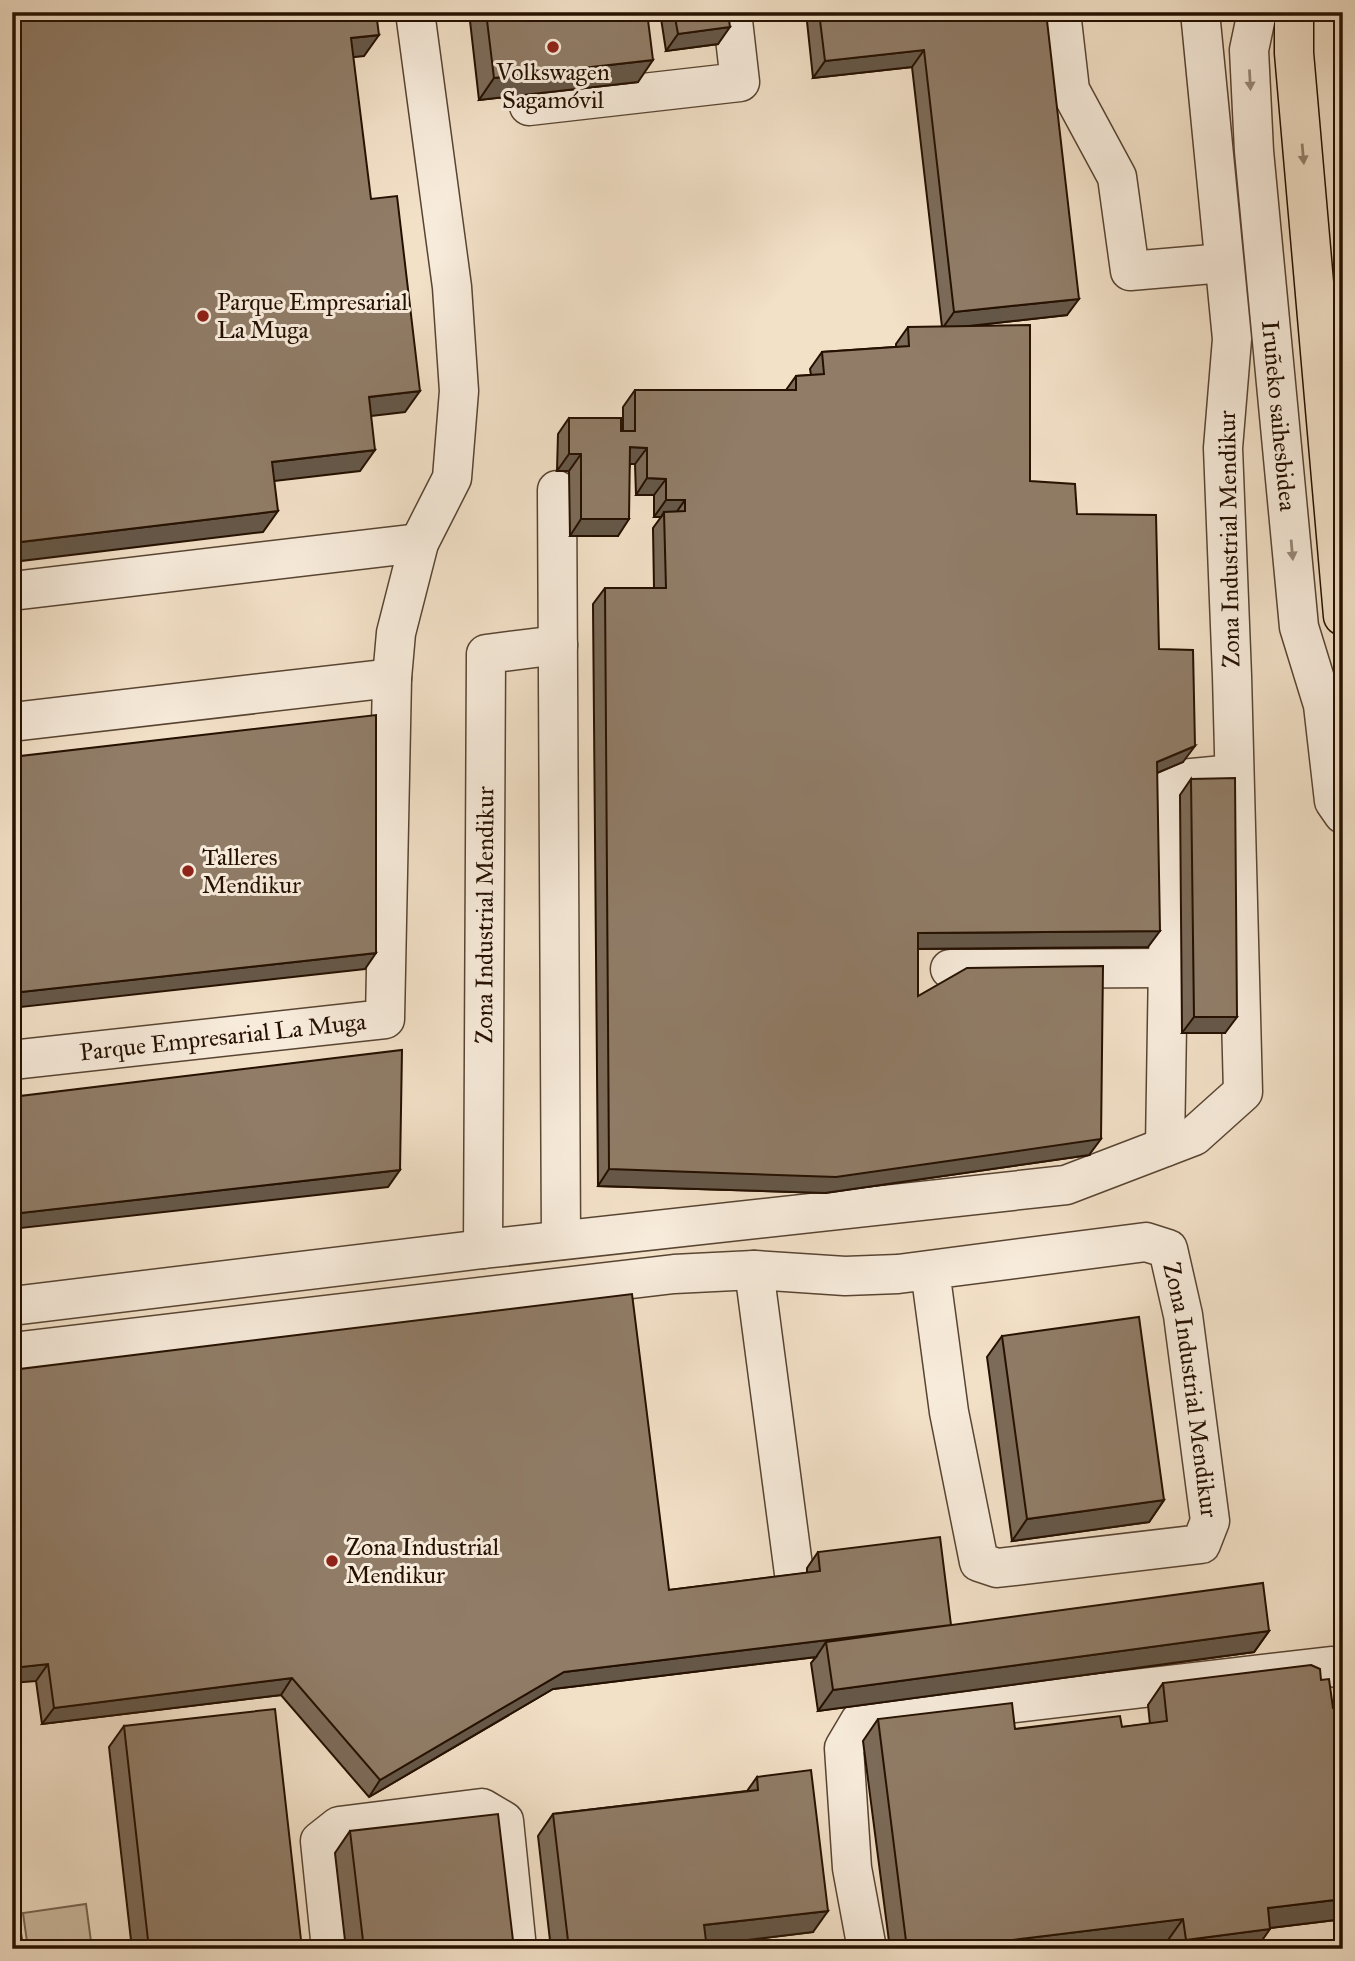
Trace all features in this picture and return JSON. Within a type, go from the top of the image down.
[{"type":"highway","name":"Iruñeko saihesbidea","points":[[1294,12],[1296,67],[1343,616]]},
{"type":"street","name":"Parque Empresarial La Muga","points":[[12,1060],[385,1019],[392,678],[396,633],[419,543],[452,478],[459,391],[452,287],[415,12]]},
{"type":"street","points":[[529,106],[740,82],[732,12]]},
{"type":"street","points":[[1061,12],[1070,90],[1117,177],[1130,271],[1224,263]]},
{"type":"street","name":"Zona Industrial Mendikur","points":[[12,1306],[561,1240],[1066,1185],[1194,1136],[1242,1092],[1223,447],[1232,339],[1200,12]]},
{"type":"street","name":"Iruñeko saihesbidea","points":[[1257,12],[1249,50],[1254,152],[1299,627],[1323,705],[1334,800],[1343,814]]},
{"type":"street","points":[[646,52],[651,92]]},
{"type":"street","points":[[557,490],[561,1240]]},
{"type":"street","points":[[12,591],[419,543]]},
{"type":"street","name":"Zona Industrial Mendikur","points":[[483,1249],[486,654],[558,645]]},
{"type":"street","points":[[12,722],[392,678]]},
{"type":"street","points":[[1165,1147],[1171,780],[1234,774]]},
{"type":"street","points":[[950,968],[1168,968]]},
{"type":"street","name":"Zona Industrial Mendikur","points":[[12,1352],[674,1274],[754,1270],[845,1276],[930,1270],[1146,1242],[1168,1249],[1183,1315],[1209,1521],[1201,1544],[998,1568],[979,1562],[949,1412],[930,1270]]},
{"type":"street","points":[[754,1270],[795,1581]]},
{"type":"street","points":[[867,1949],[852,1868],[844,1748],[860,1721],[1331,1666],[1343,1670]]},
{"type":"street","points":[[331,1949],[320,1841],[339,1826],[482,1808],[504,1821],[517,1949]]},
{"type":"shaded area","points":[[86,1904],[92,1949],[28,1949],[23,1913]]},
{"type":"building","name":"Parque Empresarial La Muga","points":[[12,12],[91,12],[91,17],[132,12],[376,12],[379,35],[351,38],[371,199],[397,196],[420,391],[369,397],[375,450],[272,462],[278,511],[12,543]]},
{"type":"building","name":"Volkswagen Sagamóvil","points":[[486,12],[647,12],[653,60],[494,78]]},
{"type":"building","points":[[674,12],[728,12],[730,27],[678,34]]},
{"type":"building","points":[[819,12],[1046,12],[1079,299],[954,312],[924,50],[825,61]]},
{"type":"building","points":[[1030,325],[1030,481],[1075,484],[1077,514],[1156,515],[1159,649],[1193,650],[1195,746],[1157,762],[1160,931],[918,933],[918,996],[967,968],[1103,966],[1101,1139],[836,1177],[609,1169],[605,588],[666,588],[664,512],[685,511],[685,500],[666,500],[666,479],[647,478],[647,448],[630,447],[629,519],[581,519],[581,454],[569,454],[569,418],[621,418],[621,431],[635,431],[635,390],[796,390],[796,376],[824,374],[822,352],[909,346],[908,327]]},
{"type":"building","name":"Talleres Mendikur","points":[[376,715],[376,953],[12,993],[12,757]]},
{"type":"building","points":[[1235,778],[1237,1017],[1194,1017],[1191,779]]},
{"type":"building","points":[[402,1050],[400,1170],[12,1214],[12,1097]]},
{"type":"building","name":"Zona Industrial Mendikur","points":[[632,1294],[669,1590],[820,1571],[818,1552],[940,1537],[951,1625],[564,1672],[380,1780],[292,1678],[54,1708],[48,1664],[12,1668],[12,1370]]},
{"type":"building","points":[[1139,1317],[1164,1500],[1027,1519],[1002,1336]]},
{"type":"building","points":[[1263,1583],[1269,1631],[833,1690],[826,1642]]},
{"type":"building","points":[[1311,1665],[1320,1669],[1321,1680],[1329,1679],[1333,1708],[1343,1707],[1343,1899],[1268,1908],[1270,1929],[1186,1940],[1183,1919],[1012,1940],[1013,1949],[907,1949],[878,1719],[1012,1703],[1015,1729],[1120,1716],[1122,1727],[1167,1721],[1163,1683]]},
{"type":"building","points":[[275,1709],[302,1949],[149,1949],[124,1726]]},
{"type":"building","points":[[811,1770],[828,1911],[704,1925],[707,1949],[569,1949],[553,1814],[758,1790],[757,1777]]},
{"type":"building","points":[[498,1814],[514,1949],[364,1949],[350,1831]]},
{"type":"building","points":[[12,1861],[23,1949],[12,1949]]},
{"type":"place","name":"Volkswagen Sagamóvil","points":[[553,47]]},
{"type":"place","name":"Parque Empresarial La Muga","points":[[203,316]]},
{"type":"place","name":"Talleres Mendikur","points":[[188,871]]},
{"type":"place","name":"Zona Industrial Mendikur","points":[[332,1561]]}]
